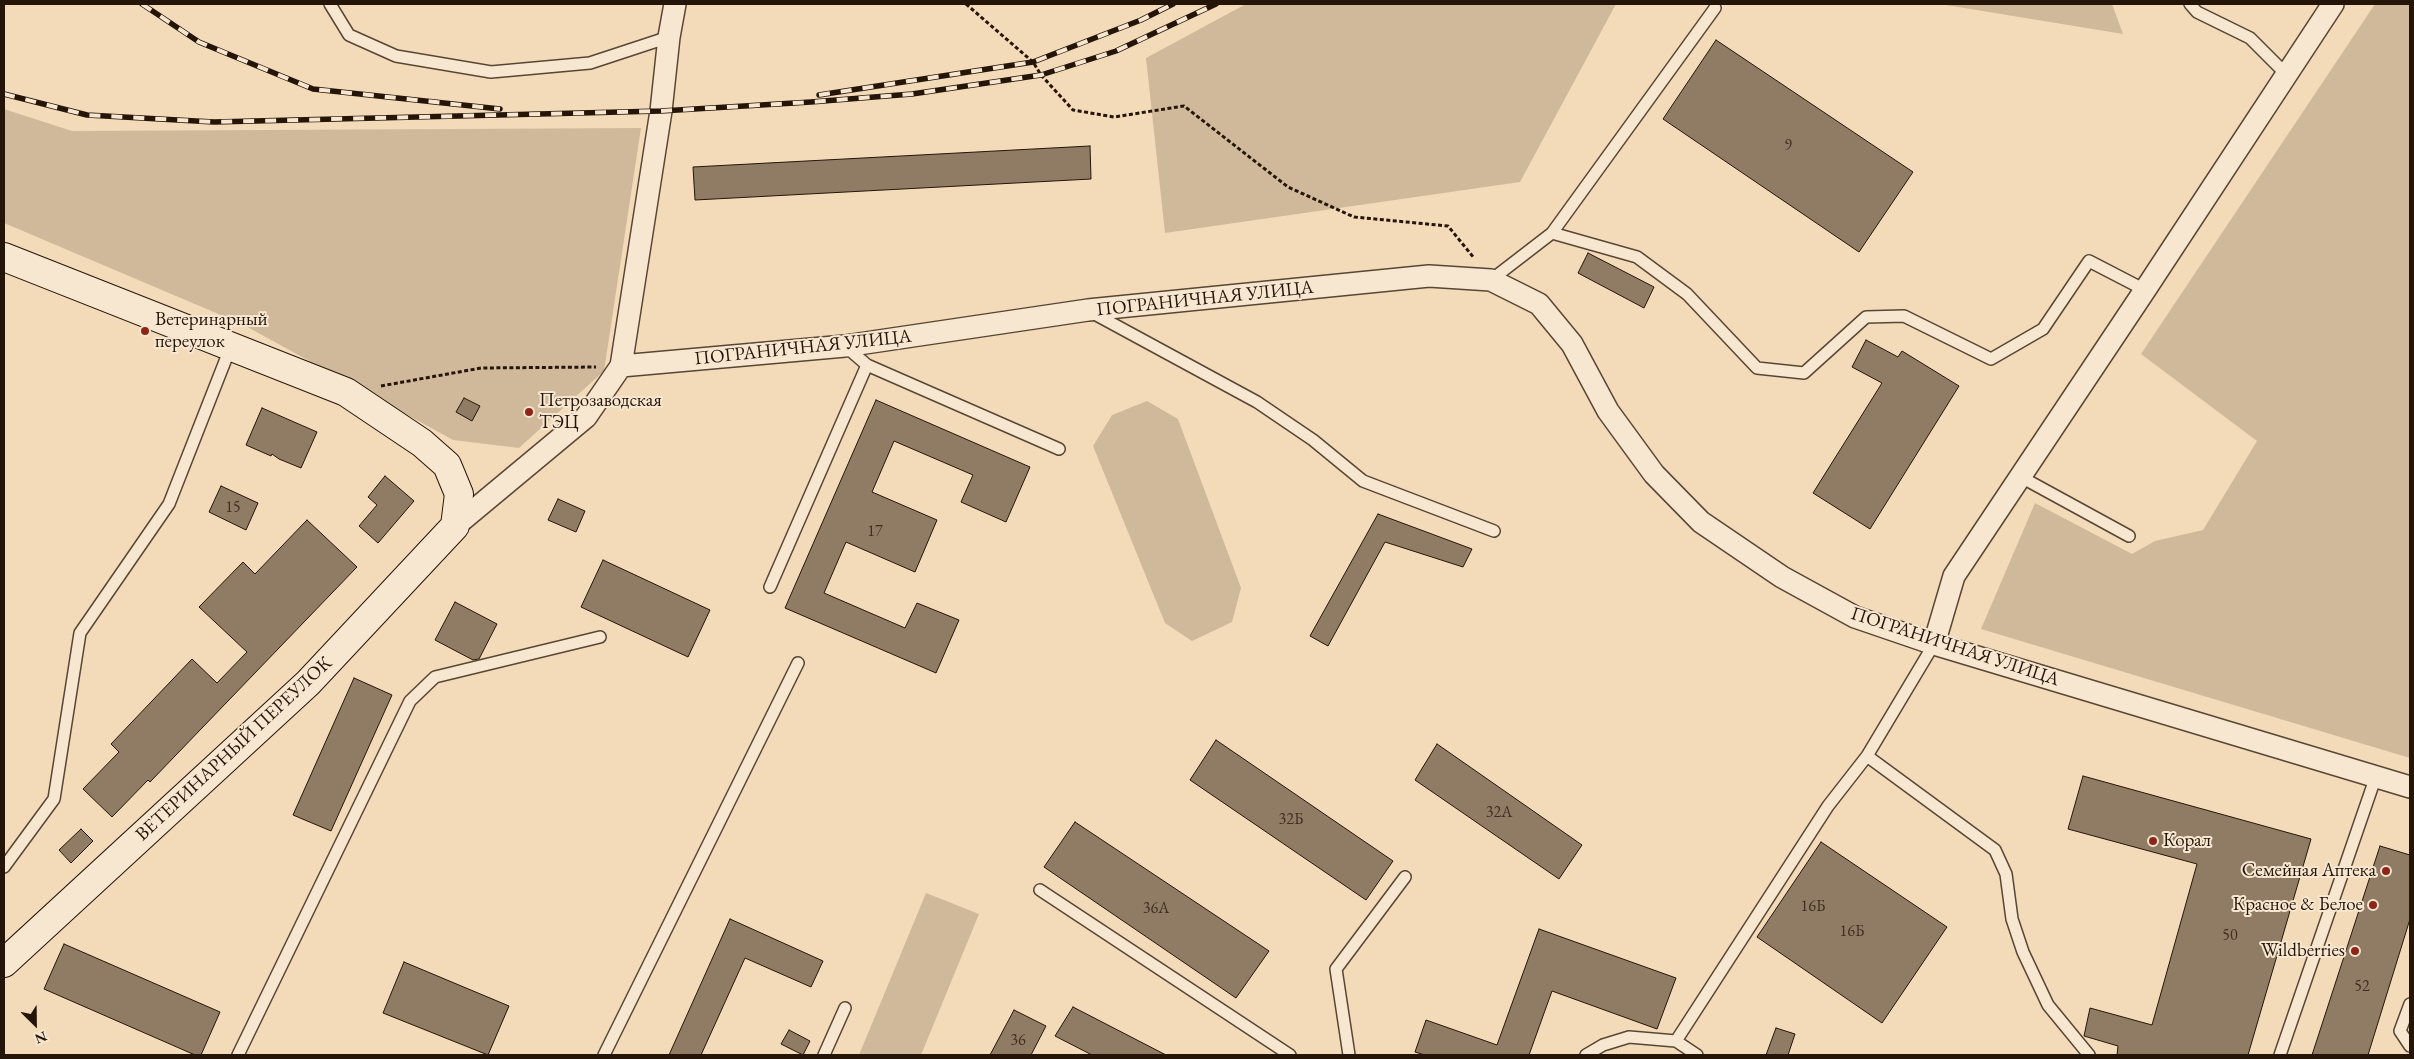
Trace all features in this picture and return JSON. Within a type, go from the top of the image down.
[{"type":"main road","points":[[4,257],[346,392],[422,443],[447,465],[460,494],[455,526]]},
{"type":"main road","name":"ВЕТЕРИНАРНЫЙ ПЕРЕУЛОК","points":[[4,963],[308,683],[455,526]]},
{"type":"street","points":[[455,526],[586,417],[621,366],[661,111],[668,37],[675,4]]},
{"type":"street","points":[[1934,644],[1954,576],[2333,4]]},
{"type":"street","name":"ПОГРАНИЧНАЯ УЛИЦА","points":[[621,366],[845,346],[1088,310],[1429,276],[1491,280],[1539,304],[1572,344],[1608,411],[1654,474],[1701,522],[1782,577],[1855,618],[1934,644],[2410,787]]},
{"type":"lane","points":[[330,4],[349,35],[396,56],[491,72],[590,64],[668,37]]},
{"type":"lane","points":[[2190,4],[2197,12],[2250,38],[2287,74]]},
{"type":"lane","points":[[1491,280],[1552,233],[1715,8]]},
{"type":"lane","points":[[1552,233],[1637,257],[1686,294],[1757,368],[1804,373],[1866,317],[1904,316],[1991,359],[2043,329],[2090,260],[2145,290]]},
{"type":"lane","points":[[1088,310],[1256,402],[1313,440],[1363,481],[1494,531]]},
{"type":"lane","points":[[4,867],[54,799],[80,632],[168,504],[231,346]]},
{"type":"lane","points":[[845,346],[866,365],[1059,449]]},
{"type":"lane","points":[[770,587],[866,365]]},
{"type":"lane","points":[[2021,477],[2128,536]]},
{"type":"lane","points":[[238,1055],[410,701],[435,677],[600,637]]},
{"type":"lane","points":[[1676,1041],[1828,806],[1867,756],[1934,644]]},
{"type":"lane","points":[[604,1055],[798,663]]},
{"type":"lane","points":[[1867,756],[1995,850],[2006,874],[2012,919],[2023,952],[2048,1005],[2089,1055]]},
{"type":"lane","points":[[2280,1055],[2376,776]]},
{"type":"lane","points":[[1349,1055],[1336,969],[1405,877]]},
{"type":"lane","points":[[1040,890],[1290,1055]]},
{"type":"lane","points":[[2410,1004],[2400,1031],[2410,1046]]},
{"type":"lane","points":[[824,1055],[845,1008]]},
{"type":"lane","points":[[1586,1055],[1603,1045],[1629,1037],[1676,1041],[1697,1055]]},
{"type":"path","points":[[966,4],[1033,62],[1041,76],[1073,110],[1114,117],[1184,106],[1288,187],[1296,191],[1354,217],[1448,226],[1491,280]]},
{"type":"path","points":[[346,392],[481,368],[621,366]]},
{"type":"shaded area","points":[[1246,4],[1616,4],[1520,182],[1165,233],[1146,58]]},
{"type":"shaded area","points":[[1940,4],[2112,4],[2123,34]]},
{"type":"shaded area","points":[[2375,4],[2410,4],[2410,758],[1981,629],[2035,503],[2132,554],[2155,541],[2203,530],[2257,441],[2141,354]]},
{"type":"shaded area","points":[[4,109],[72,131],[641,128],[604,371],[519,448],[453,440],[242,324],[4,223]]},
{"type":"shaded area","points":[[1147,401],[1178,419],[1241,588],[1232,622],[1192,641],[1165,623],[1093,446],[1112,415]]},
{"type":"shaded area","points":[[926,893],[979,914],[921,1055],[859,1055]]},
{"type":"building","points":[[1716,40],[1913,172],[1859,252],[1663,119]]},
{"type":"building","points":[[1090,146],[1091,179],[695,200],[693,167]]},
{"type":"building","points":[[1588,253],[1654,287],[1644,308],[1578,273]]},
{"type":"building","points":[[1866,340],[1898,357],[1902,351],[1959,386],[1870,529],[1813,493],[1882,383],[1852,367]]},
{"type":"building","points":[[464,398],[480,406],[472,421],[456,412]]},
{"type":"building","points":[[876,400],[1030,467],[1006,522],[961,502],[973,475],[894,441],[872,492],[937,520],[915,572],[846,542],[824,593],[905,628],[917,603],[959,620],[936,673],[785,608]]},
{"type":"building","points":[[262,408],[317,432],[301,468],[272,454],[271,456],[246,445]]},
{"type":"building","points":[[385,476],[414,501],[378,543],[359,526],[377,505],[368,497]]},
{"type":"building","points":[[221,486],[258,503],[246,530],[209,512]]},
{"type":"building","points":[[558,499],[585,511],[576,532],[548,520]]},
{"type":"building","points":[[1378,514],[1472,549],[1463,567],[1385,542],[1328,646],[1310,636]]},
{"type":"building","points":[[307,520],[357,567],[150,782],[148,780],[112,817],[83,789],[119,752],[111,744],[192,659],[217,683],[247,652],[199,607],[243,562],[255,574]]},
{"type":"building","points":[[603,560],[710,610],[688,657],[581,607]]},
{"type":"building","points":[[455,602],[497,624],[479,659],[473,660],[435,640]]},
{"type":"building","points":[[354,678],[392,695],[331,831],[293,815]]},
{"type":"building","points":[[1216,740],[1393,861],[1366,900],[1190,780]]},
{"type":"building","points":[[1437,744],[1582,845],[1559,879],[1415,780]]},
{"type":"building","points":[[2083,776],[2311,839],[2248,1055],[2117,1055],[2118,1046],[2084,1036],[2090,1008],[2152,1025],[2197,864],[2068,829]]},
{"type":"building","points":[[1075,822],[1269,951],[1236,998],[1044,867]]},
{"type":"building","points":[[81,829],[93,841],[71,863],[59,850]]},
{"type":"building","points":[[1821,842],[1947,927],[1882,1023],[1757,937]]},
{"type":"building","points":[[2380,846],[2410,855],[2410,919],[2368,1055],[2312,1055]]},
{"type":"building","points":[[730,919],[823,961],[811,987],[745,958],[701,1055],[669,1055]]},
{"type":"building","points":[[1539,929],[1676,978],[1657,1029],[1552,991],[1529,1055],[1425,1055],[1415,1052],[1426,1020],[1497,1045]]},
{"type":"building","points":[[64,944],[220,1012],[201,1055],[195,1055],[44,989]]},
{"type":"building","points":[[404,962],[509,1006],[488,1055],[383,1013]]},
{"type":"building","points":[[1073,1007],[1166,1055],[1092,1055],[1055,1036]]},
{"type":"building","points":[[1014,1010],[1046,1026],[1031,1055],[990,1055]]},
{"type":"building","points":[[1776,1028],[1795,1034],[1788,1055],[1766,1055]]},
{"type":"building","points":[[789,1030],[810,1041],[803,1055],[781,1044]]},
{"type":"railway","points":[[142,4],[199,42],[313,89],[500,109]]},
{"type":"railway","points":[[819,95],[1033,62],[1141,20],[1173,4]]},
{"type":"railway","points":[[4,94],[87,115],[214,122],[661,111],[811,102],[912,94],[1041,75],[1116,51],[1216,4]]},
{"type":"place","name":"Ветеринарный переулок","points":[[145,331]]},
{"type":"place","name":"Петрозаводская ТЭЦ","points":[[529,412]]},
{"type":"place","name":"Корал","points":[[2153,841]]},
{"type":"place","name":"Семейная Аптека","points":[[2386,871]]},
{"type":"place","name":"Красное & Белое","points":[[2373,905]]},
{"type":"place","name":"Wildberries","points":[[2355,951]]}]
